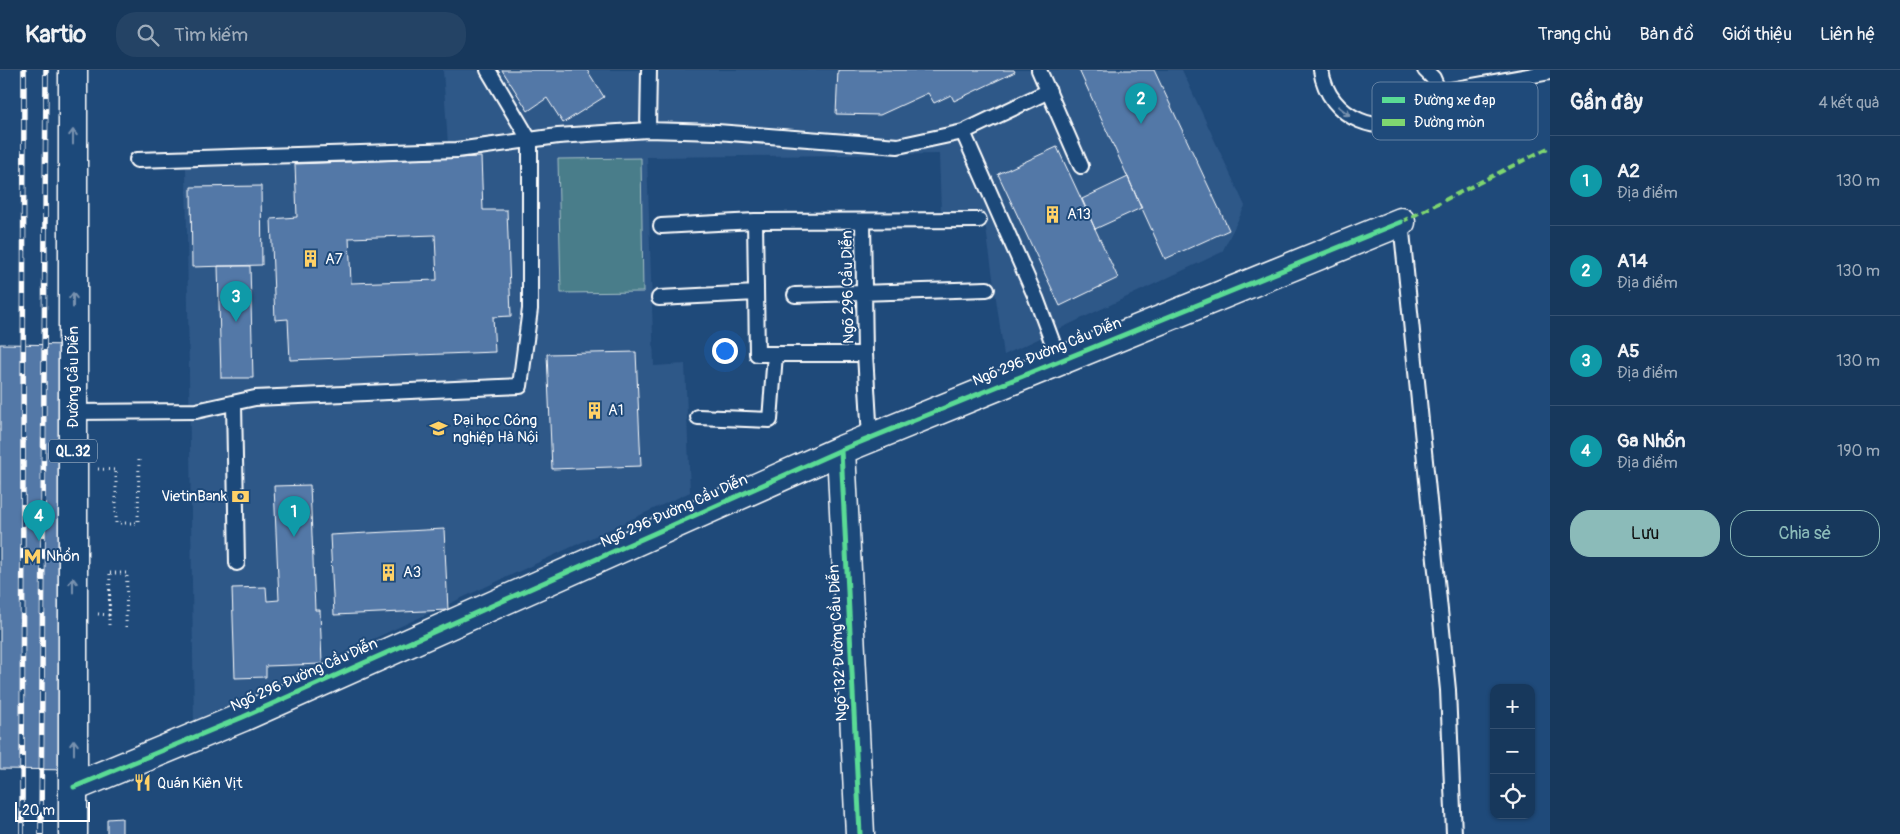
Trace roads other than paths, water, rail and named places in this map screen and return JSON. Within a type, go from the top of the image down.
[{"type":"main road","name":"Đường Cầu Diễn","points":[[70,833],[74,787],[73,70]]},
{"type":"main road","name":"Ngõ 296 Đường Cầu Diễn","points":[[74,787],[252,713],[841,450],[1401,222]]},
{"type":"main road","name":"Ngõ 132 Đường Cầu Diễn","points":[[841,450],[860,834]]},
{"type":"lane","points":[[72,412],[196,411],[255,398],[520,386],[530,309],[530,141],[488,70]]},
{"type":"lane","points":[[648,130],[650,70]]},
{"type":"lane","points":[[1040,70],[1082,166]]},
{"type":"lane","points":[[1321,70],[1323,83],[1338,107],[1358,122],[1372,125]]},
{"type":"lane","points":[[1425,70],[1434,82]]},
{"type":"lane","points":[[1494,82],[1550,72]]},
{"type":"lane","points":[[137,160],[457,150],[558,136],[648,130],[716,132],[898,146],[963,132],[1049,91]]},
{"type":"lane","points":[[963,132],[1036,298],[1059,360]]},
{"type":"lane","name":"Ngõ 296 Cầu Diễn","points":[[865,354],[757,354],[755,221],[979,220]]},
{"type":"lane","points":[[661,226],[755,221]]},
{"type":"lane","name":"Ngõ 296 Cầu Diễn","points":[[863,221],[865,354],[870,438]]},
{"type":"lane","points":[[1401,222],[1448,690],[1454,834]]},
{"type":"lane","points":[[795,295],[987,290]]},
{"type":"lane","points":[[658,298],[756,293]]},
{"type":"lane","points":[[698,417],[770,420],[775,354]]},
{"type":"lane","points":[[234,404],[237,563]]},
{"type":"railway","points":[[22,834],[24,70]]},
{"type":"railway","points":[[41,834],[46,70]]},
{"type":"place","name":"A14","points":[[1141,124]]},
{"type":"place","name":"A13","points":[[1053,214]]},
{"type":"place","name":"A7","points":[[311,259]]},
{"type":"place","name":"A5","points":[[236,322]]},
{"type":"place","name":"A1","points":[[594,410]]},
{"type":"place","name":"Đại học Công nghiệp Hà Nội","points":[[439,429]]},
{"type":"place","name":"VietinBank","points":[[241,496]]},
{"type":"place","name":"A2","points":[[294,537]]},
{"type":"place","name":"Ga Nhổn","points":[[39,541]]},
{"type":"place","name":"Nhổn","points":[[32,556]]},
{"type":"place","name":"A3","points":[[389,572]]},
{"type":"place","name":"Quán Kiên Vịt","points":[[143,783]]}]
